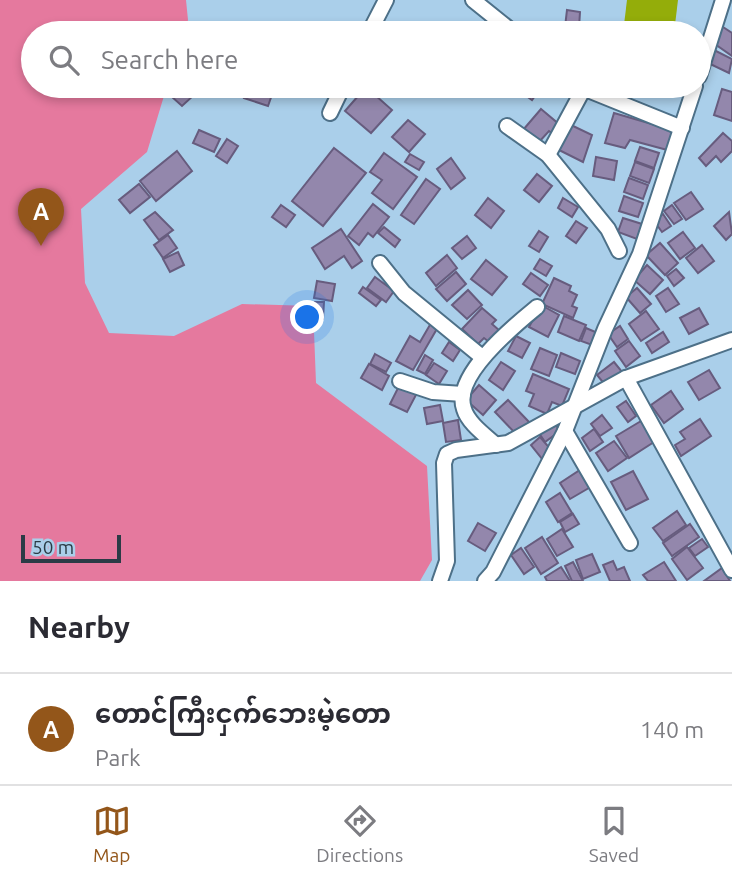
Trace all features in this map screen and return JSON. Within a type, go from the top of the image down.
[{"type":"street","points":[[375,21],[386,0]]},
{"type":"street","points":[[473,0],[499,21]]},
{"type":"street","points":[[711,38],[723,0]]},
{"type":"street","points":[[330,113],[337,98]]},
{"type":"street","points":[[548,155],[576,98]]},
{"type":"street","points":[[606,98],[682,128]]},
{"type":"street","points":[[485,581],[493,572],[565,431],[640,254],[691,98]]},
{"type":"street","points":[[507,126],[548,155],[608,229],[619,251]]},
{"type":"street","points":[[380,263],[404,293],[482,357]]},
{"type":"street","points":[[496,445],[463,408],[463,394],[482,357],[537,307]]},
{"type":"street","points":[[440,581],[447,561],[444,463],[447,454],[456,450],[508,443],[626,378],[729,342]]},
{"type":"street","points":[[626,378],[732,570]]},
{"type":"street","points":[[400,381],[433,392],[463,394]]},
{"type":"street","points":[[565,431],[629,543]]},
{"type":"shaded area","points":[[0,0],[186,0],[188,21],[21,21],[21,98],[163,98],[147,152],[81,209],[85,283],[109,333],[174,336],[242,304],[313,306],[316,383],[427,466],[432,560],[420,581],[0,581]]},
{"type":"shaded area","points":[[627,0],[678,0],[675,21],[624,21]]},
{"type":"building","points":[[567,10],[580,12],[579,21],[566,21]]},
{"type":"building","points":[[723,27],[732,33],[732,56],[712,42]]},
{"type":"building","points":[[712,49],[732,59],[729,73],[711,64]]},
{"type":"building","points":[[722,89],[732,92],[732,121],[714,115]]},
{"type":"building","points":[[173,98],[191,98],[182,106]]},
{"type":"building","points":[[244,98],[271,98],[268,106]]},
{"type":"building","points":[[356,98],[378,98],[392,110],[371,133],[345,111]]},
{"type":"building","points":[[541,109],[560,125],[553,134],[549,131],[538,143],[523,130]]},
{"type":"building","points":[[614,113],[676,131],[671,151],[630,140],[625,148],[605,143]]},
{"type":"building","points":[[408,120],[425,134],[409,152],[392,137]]},
{"type":"building","points":[[571,125],[592,135],[583,162],[559,150]]},
{"type":"building","points":[[199,130],[220,139],[214,152],[193,143]]},
{"type":"building","points":[[723,133],[732,141],[732,151],[721,162],[716,156],[706,166],[699,158]]},
{"type":"building","points":[[227,139],[238,146],[227,163],[216,156]]},
{"type":"building","points":[[640,147],[659,153],[654,168],[635,161]]},
{"type":"building","points":[[334,148],[366,173],[323,226],[292,201]]},
{"type":"building","points":[[177,151],[192,171],[156,201],[140,181]]},
{"type":"building","points":[[384,153],[417,177],[393,209],[372,193],[382,180],[370,172]]},
{"type":"building","points":[[410,154],[424,162],[419,170],[405,162]]},
{"type":"building","points":[[596,157],[617,161],[614,180],[593,176]]},
{"type":"building","points":[[451,158],[465,178],[451,189],[437,169]]},
{"type":"building","points":[[635,162],[654,169],[649,183],[630,176]]},
{"type":"building","points":[[537,174],[552,186],[539,202],[524,190]]},
{"type":"building","points":[[629,178],[648,185],[643,199],[624,192]]},
{"type":"building","points":[[426,179],[440,189],[414,224],[401,215]]},
{"type":"building","points":[[139,184],[150,197],[130,213],[119,200]]},
{"type":"building","points":[[691,192],[703,209],[686,220],[674,203]]},
{"type":"building","points":[[624,196],[643,203],[638,217],[619,211]]},
{"type":"building","points":[[488,198],[504,211],[491,228],[475,215]]},
{"type":"building","points":[[563,198],[578,207],[572,217],[558,208]]},
{"type":"building","points":[[373,204],[389,217],[373,237],[368,233],[359,245],[348,236]]},
{"type":"building","points":[[281,205],[295,215],[286,227],[272,217]]},
{"type":"building","points":[[672,205],[682,219],[674,224],[664,211]]},
{"type":"building","points":[[155,212],[173,230],[159,240],[144,220]]},
{"type":"building","points":[[729,212],[732,234],[726,240],[714,226]]},
{"type":"building","points":[[663,214],[671,226],[662,232],[654,221]]},
{"type":"building","points":[[623,218],[642,224],[637,239],[618,232]]},
{"type":"building","points":[[576,221],[587,228],[576,243],[566,236]]},
{"type":"building","points":[[384,227],[400,240],[395,247],[378,233]]},
{"type":"building","points":[[341,229],[362,261],[352,268],[344,256],[325,269],[312,248]]},
{"type":"building","points":[[539,231],[548,237],[539,252],[529,246]]},
{"type":"building","points":[[683,232],[695,248],[680,259],[668,243]]},
{"type":"building","points":[[168,235],[177,248],[163,258],[154,245]]},
{"type":"building","points":[[467,236],[476,248],[462,259],[452,248]]},
{"type":"building","points":[[660,243],[678,263],[665,275],[646,255]]},
{"type":"building","points":[[702,245],[714,261],[698,273],[686,258]]},
{"type":"building","points":[[178,252],[184,265],[170,272],[163,259]]},
{"type":"building","points":[[447,255],[457,268],[436,286],[426,273]]},
{"type":"building","points":[[540,259],[552,266],[546,276],[534,269]]},
{"type":"building","points":[[486,260],[507,277],[492,295],[471,279]]},
{"type":"building","points":[[647,265],[663,280],[650,294],[634,280]]},
{"type":"building","points":[[676,269],[684,278],[674,286],[667,276]]},
{"type":"building","points":[[456,272],[466,284],[447,301],[436,289]]},
{"type":"building","points":[[531,273],[548,285],[540,296],[523,284]]},
{"type":"building","points":[[375,277],[394,291],[386,302],[367,288]]},
{"type":"building","points":[[554,278],[571,286],[569,291],[577,295],[572,306],[577,308],[573,318],[542,304]]},
{"type":"building","points":[[317,281],[335,284],[332,301],[314,298]]},
{"type":"building","points":[[363,287],[381,300],[376,306],[359,293]]},
{"type":"building","points":[[637,288],[651,304],[640,313],[626,297]]},
{"type":"building","points":[[668,288],[679,304],[666,312],[656,296]]},
{"type":"building","points":[[468,290],[482,305],[467,319],[452,305]]},
{"type":"building","points":[[315,302],[324,302],[323,319],[315,318]]},
{"type":"building","points":[[541,305],[559,315],[548,337],[529,327]]},
{"type":"building","points":[[482,308],[496,320],[492,324],[500,331],[489,342],[484,338],[478,344],[462,329]]},
{"type":"building","points":[[699,308],[708,324],[689,334],[680,318]]},
{"type":"building","points":[[646,311],[659,329],[641,341],[629,324]]},
{"type":"building","points":[[564,316],[586,325],[579,341],[558,332]]},
{"type":"building","points":[[431,323],[438,327],[413,370],[396,361],[410,336],[420,342]]},
{"type":"building","points":[[620,326],[628,339],[617,347],[608,334]]},
{"type":"building","points":[[586,328],[600,334],[595,346],[581,341]]},
{"type":"building","points":[[663,332],[669,342],[652,353],[646,343]]},
{"type":"building","points":[[516,336],[530,343],[522,358],[508,351]]},
{"type":"building","points":[[629,341],[640,356],[626,367],[615,351]]},
{"type":"building","points":[[449,342],[460,350],[453,361],[442,353]]},
{"type":"building","points":[[540,348],[557,355],[549,376],[531,369]]},
{"type":"building","points":[[561,353],[580,361],[575,374],[556,367]]},
{"type":"building","points":[[375,354],[391,363],[386,372],[370,364]]},
{"type":"building","points":[[425,355],[433,360],[425,374],[417,370]]},
{"type":"building","points":[[501,362],[515,371],[503,390],[489,380]]},
{"type":"building","points":[[614,362],[623,373],[606,386],[597,375]]},
{"type":"building","points":[[434,363],[447,371],[439,384],[426,375]]},
{"type":"building","points":[[369,364],[389,376],[382,390],[361,378]]},
{"type":"building","points":[[709,370],[720,388],[699,400],[688,382]]},
{"type":"building","points":[[533,374],[569,389],[562,406],[552,402],[547,414],[529,406],[534,394],[526,391]]},
{"type":"building","points":[[400,384],[417,393],[407,412],[390,404]]},
{"type":"building","points":[[479,385],[496,400],[483,415],[466,400]]},
{"type":"building","points":[[671,391],[683,409],[664,423],[651,405]]},
{"type":"building","points":[[508,400],[530,423],[517,435],[495,412]]},
{"type":"building","points":[[626,401],[636,416],[628,422],[617,407]]},
{"type":"building","points":[[440,405],[443,421],[427,424],[424,408]]},
{"type":"building","points":[[602,415],[612,428],[600,436],[591,424]]},
{"type":"building","points":[[700,419],[711,436],[681,456],[675,445],[685,439],[680,432]]},
{"type":"building","points":[[458,420],[461,440],[446,442],[443,423]]},
{"type":"building","points":[[641,421],[654,442],[629,458],[616,436]]},
{"type":"building","points":[[554,422],[560,431],[545,442],[539,433]]},
{"type":"building","points":[[594,429],[603,442],[590,451],[582,438]]},
{"type":"building","points":[[540,437],[553,452],[543,460],[531,445]]},
{"type":"building","points":[[614,441],[627,458],[608,471],[596,453]]},
{"type":"building","points":[[583,468],[594,485],[570,499],[560,483]]},
{"type":"building","points":[[633,471],[648,499],[626,510],[611,482]]},
{"type":"building","points":[[560,493],[572,513],[558,522],[546,502]]},
{"type":"building","points":[[677,511],[686,525],[663,541],[653,528]]},
{"type":"building","points":[[573,514],[579,524],[565,532],[560,522]]},
{"type":"building","points":[[478,523],[496,533],[485,551],[468,541]]},
{"type":"building","points":[[690,524],[699,537],[672,556],[663,543]]},
{"type":"building","points":[[562,529],[573,547],[557,556],[547,539]]},
{"type":"building","points":[[542,537],[558,563],[541,574],[525,548]]},
{"type":"building","points":[[702,539],[708,547],[695,556],[689,548]]},
{"type":"building","points":[[687,547],[703,568],[687,580],[672,559]]},
{"type":"building","points":[[521,548],[534,567],[524,574],[511,555]]},
{"type":"building","points":[[592,554],[600,572],[583,579],[576,560]]},
{"type":"building","points":[[613,561],[617,570],[624,567],[630,581],[610,581],[603,565]]},
{"type":"building","points":[[573,562],[583,581],[572,581],[565,566]]},
{"type":"building","points":[[664,562],[676,581],[648,581],[643,575]]},
{"type":"building","points":[[561,567],[570,581],[547,581],[545,577]]},
{"type":"building","points":[[722,568],[730,581],[704,581]]},
{"type":"place","name":"တောင်ကြီးငှက်ဘေးမဲ့တော","points":[[41,246]]}]
